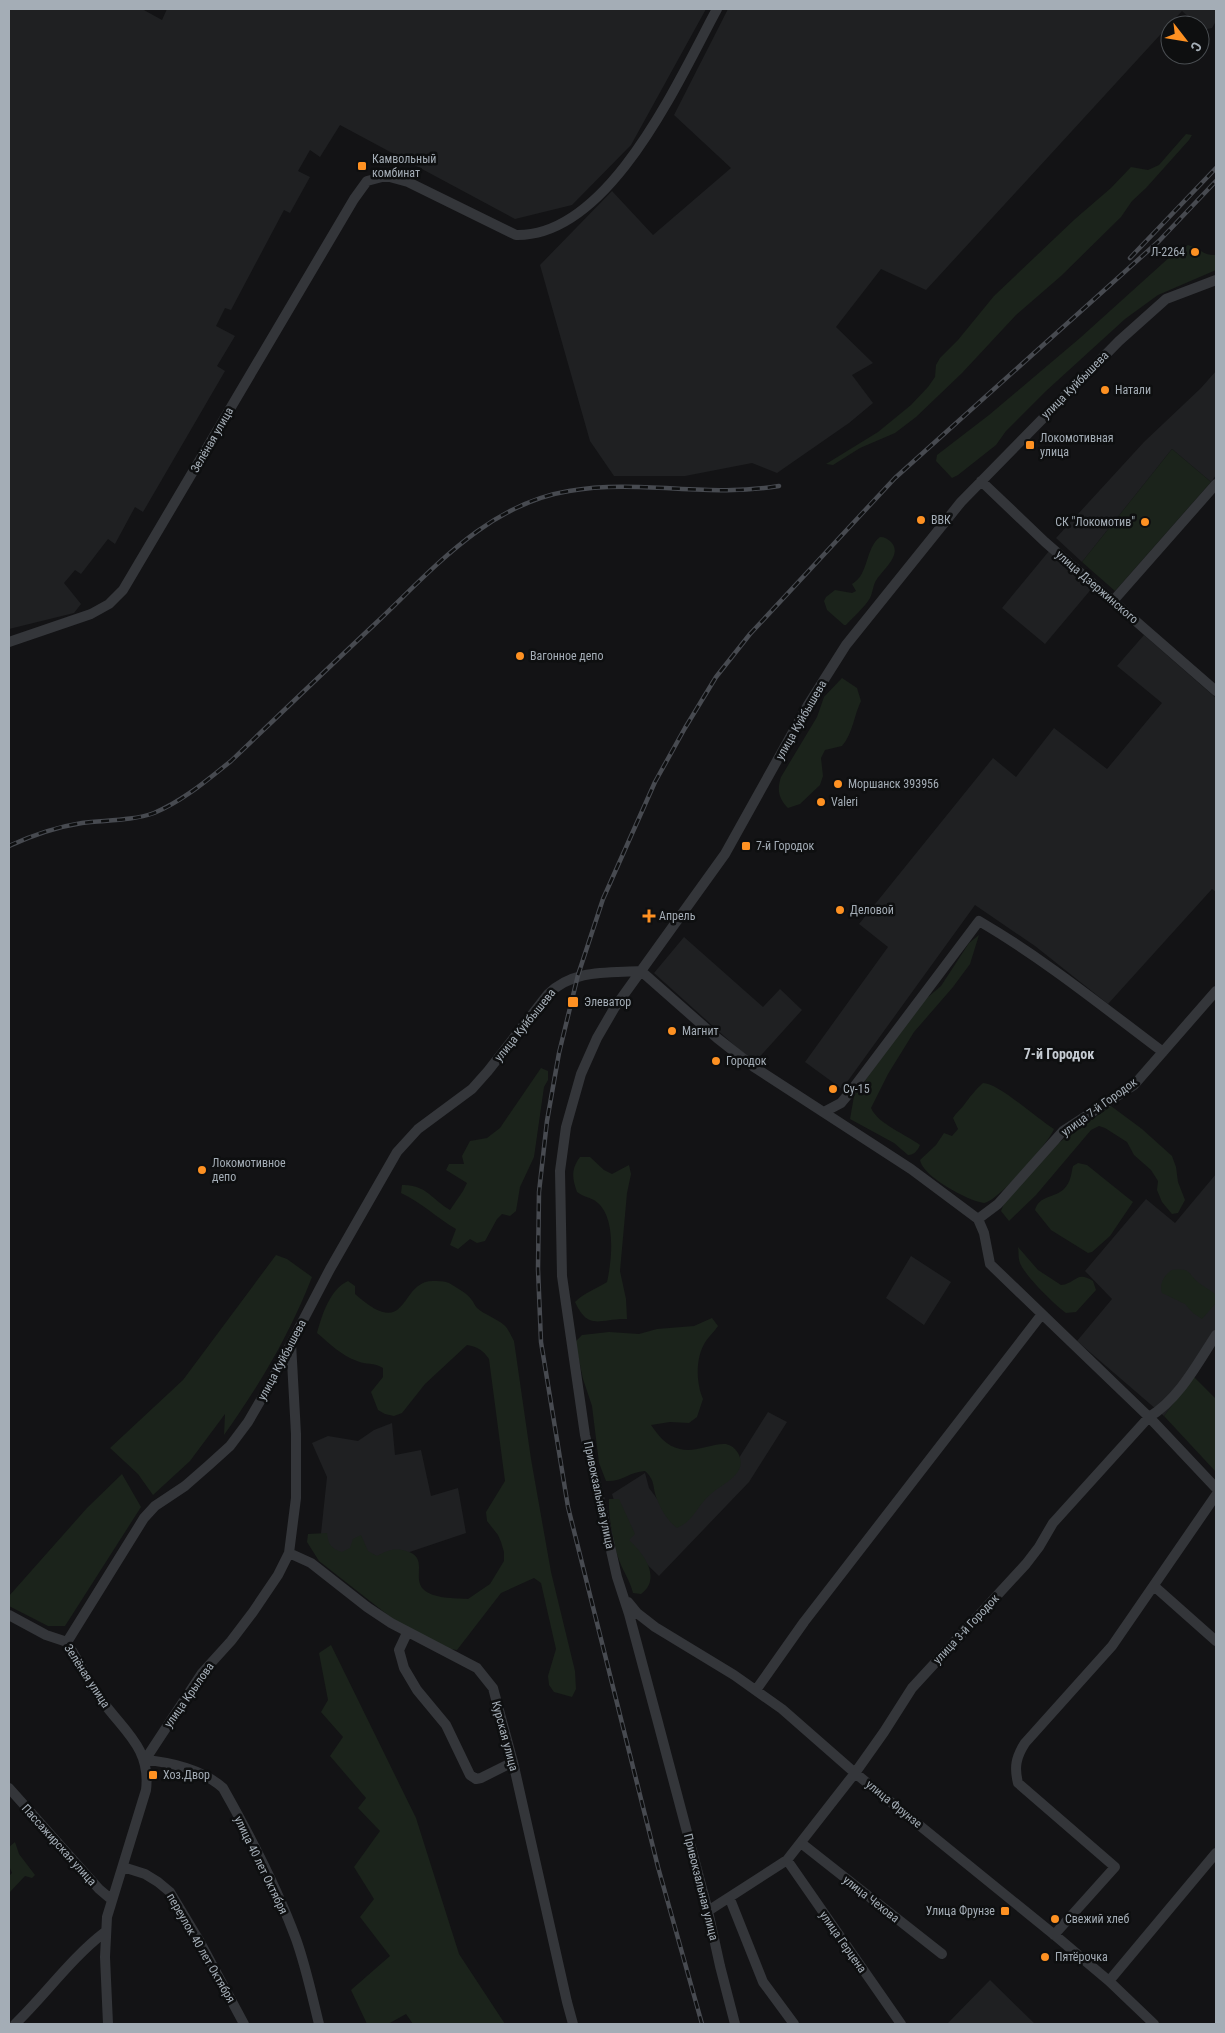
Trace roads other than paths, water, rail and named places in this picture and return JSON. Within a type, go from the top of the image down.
[{"type":"street","name":"Зелёная улица","points":[[9,642],[91,614],[109,604],[123,590],[349,207],[367,181],[386,176],[408,182],[516,235],[532,235],[552,228],[573,217],[591,202],[611,183],[640,149],[717,9]]},
{"type":"street","name":"улица Куйбышева","points":[[67,1642],[144,1518],[155,1506],[185,1486],[230,1446],[248,1422],[375,1188],[397,1152],[418,1129],[472,1089],[488,1072],[548,994],[557,986],[578,976],[641,971],[725,854],[808,705],[846,645],[921,550],[981,481],[1119,341],[1166,298],[1216,280]]},
{"type":"street","name":"улица Дзержинского","points":[[981,481],[1046,542],[1216,690]]},
{"type":"street","points":[[1113,601],[1216,484]]},
{"type":"street","points":[[824,1112],[840,1103],[851,1091],[979,922],[1012,941],[1060,974],[1163,1052]]},
{"type":"street","points":[[641,971],[746,1061],[911,1169],[978,1219],[984,1233],[990,1264],[1149,1417],[1216,1488]]},
{"type":"street","name":"Привокзальная улица","points":[[641,971],[615,1007],[597,1038],[581,1074],[566,1127],[560,1171],[562,1276],[584,1426],[617,1577],[631,1611],[735,2024]]},
{"type":"street","name":"улица 7-й Городок","points":[[978,1219],[998,1204],[1063,1131],[1134,1085],[1216,990]]},
{"type":"street","points":[[756,1690],[809,1616],[1042,1314]]},
{"type":"street","name":"улица 3-й Городок","points":[[708,1911],[730,1899],[787,1860],[802,1843],[855,1773],[912,1688],[1026,1564],[1039,1547],[1053,1523],[1149,1417],[1159,1411],[1170,1400],[1216,1335]]},
{"type":"street","name":"улица Крылова","points":[[145,1760],[202,1673],[253,1612],[278,1575],[289,1553],[294,1526],[296,1498],[296,1434],[291,1342]]},
{"type":"street","points":[[1054,1935],[1115,1868],[1018,1783],[1015,1770],[1020,1750],[1112,1646],[1216,1495]]},
{"type":"street","name":"Курская улица","points":[[289,1553],[311,1563],[367,1607],[407,1633],[477,1668],[493,1688],[513,1762],[567,2002],[574,2024]]},
{"type":"street","points":[[1154,1586],[1216,1641]]},
{"type":"street","name":"улица Фрунзе","points":[[631,1611],[756,1690],[782,1709],[855,1773],[1109,1981],[1154,2024]]},
{"type":"street","name":"Зелёная улица","points":[[9,1615],[46,1635],[67,1642],[102,1701],[128,1734],[145,1760]]},
{"type":"street","points":[[407,1633],[399,1650],[404,1668],[418,1690],[446,1725],[470,1775],[481,1778],[513,1762]]},
{"type":"street","points":[[108,2024],[106,1932],[112,1900],[146,1790],[145,1760]]},
{"type":"street","name":"улица 40 лет Октября","points":[[145,1760],[160,1761],[189,1770],[211,1779],[222,1788],[278,1896],[296,1939],[306,1970],[319,2024]]},
{"type":"street","name":"Пассажирская улица","points":[[9,1788],[112,1900]]},
{"type":"street","name":"улица Чехова","points":[[802,1843],[942,1954]]},
{"type":"street","points":[[1109,1981],[1216,1853]]},
{"type":"street","name":"улица Герцена","points":[[787,1860],[901,2024]]},
{"type":"street","name":"переулок 40 лет Октября","points":[[123,1867],[145,1874],[170,1892],[200,1942],[244,2024]]},
{"type":"street","points":[[730,1899],[763,1982],[794,2024]]},
{"type":"street","points":[[16,2024],[61,1972],[94,1940],[106,1932]]},
{"type":"railway","points":[[1130,258],[1216,168]]},
{"type":"railway","points":[[702,2024],[658,1867],[568,1507],[541,1342],[538,1269],[539,1192],[547,1121],[559,1053],[578,975],[603,899],[655,782],[716,677],[750,634],[895,478],[1159,241],[1216,181]]},
{"type":"railway","points":[[9,846],[63,827],[146,816],[165,808],[185,796],[231,761],[440,561],[487,525],[513,510],[540,498],[569,491],[595,488],[726,490],[779,486]]},
{"type":"place","name":"Камвольный комбинат","points":[[362,166]]},
{"type":"place","name":"Л-2264","points":[[1195,252]]},
{"type":"place","name":"Натали","points":[[1105,390]]},
{"type":"place","name":"Локомотивная улица","points":[[1030,445]]},
{"type":"place","name":"ВВК","points":[[921,520]]},
{"type":"place","name":"СК \"Локомотив\"","points":[[1145,522]]},
{"type":"place","name":"Вагонное депо","points":[[520,656]]},
{"type":"place","name":"Моршанск 393956","points":[[838,784]]},
{"type":"place","name":"Valeri","points":[[821,802]]},
{"type":"place","name":"7-й Городок","points":[[746,846]]},
{"type":"place","name":"Деловой","points":[[840,910]]},
{"type":"place","name":"Апрель","points":[[649,916]]},
{"type":"place","name":"Элеватор","points":[[573,1002]]},
{"type":"place","name":"Магнит","points":[[672,1031]]},
{"type":"place","name":"Городок","points":[[716,1061]]},
{"type":"place","name":"Су-15","points":[[833,1089]]},
{"type":"place","name":"Локомотивное депо","points":[[202,1170]]},
{"type":"place","name":"Хоз.Двор","points":[[153,1775]]},
{"type":"place","name":"Улица Фрунзе","points":[[1005,1911]]},
{"type":"place","name":"Свежий хлеб","points":[[1055,1919]]},
{"type":"place","name":"Пятёрочка","points":[[1045,1957]]},
{"type":"district","name":"7-й Городок","points":[[1059,1054]]}]
